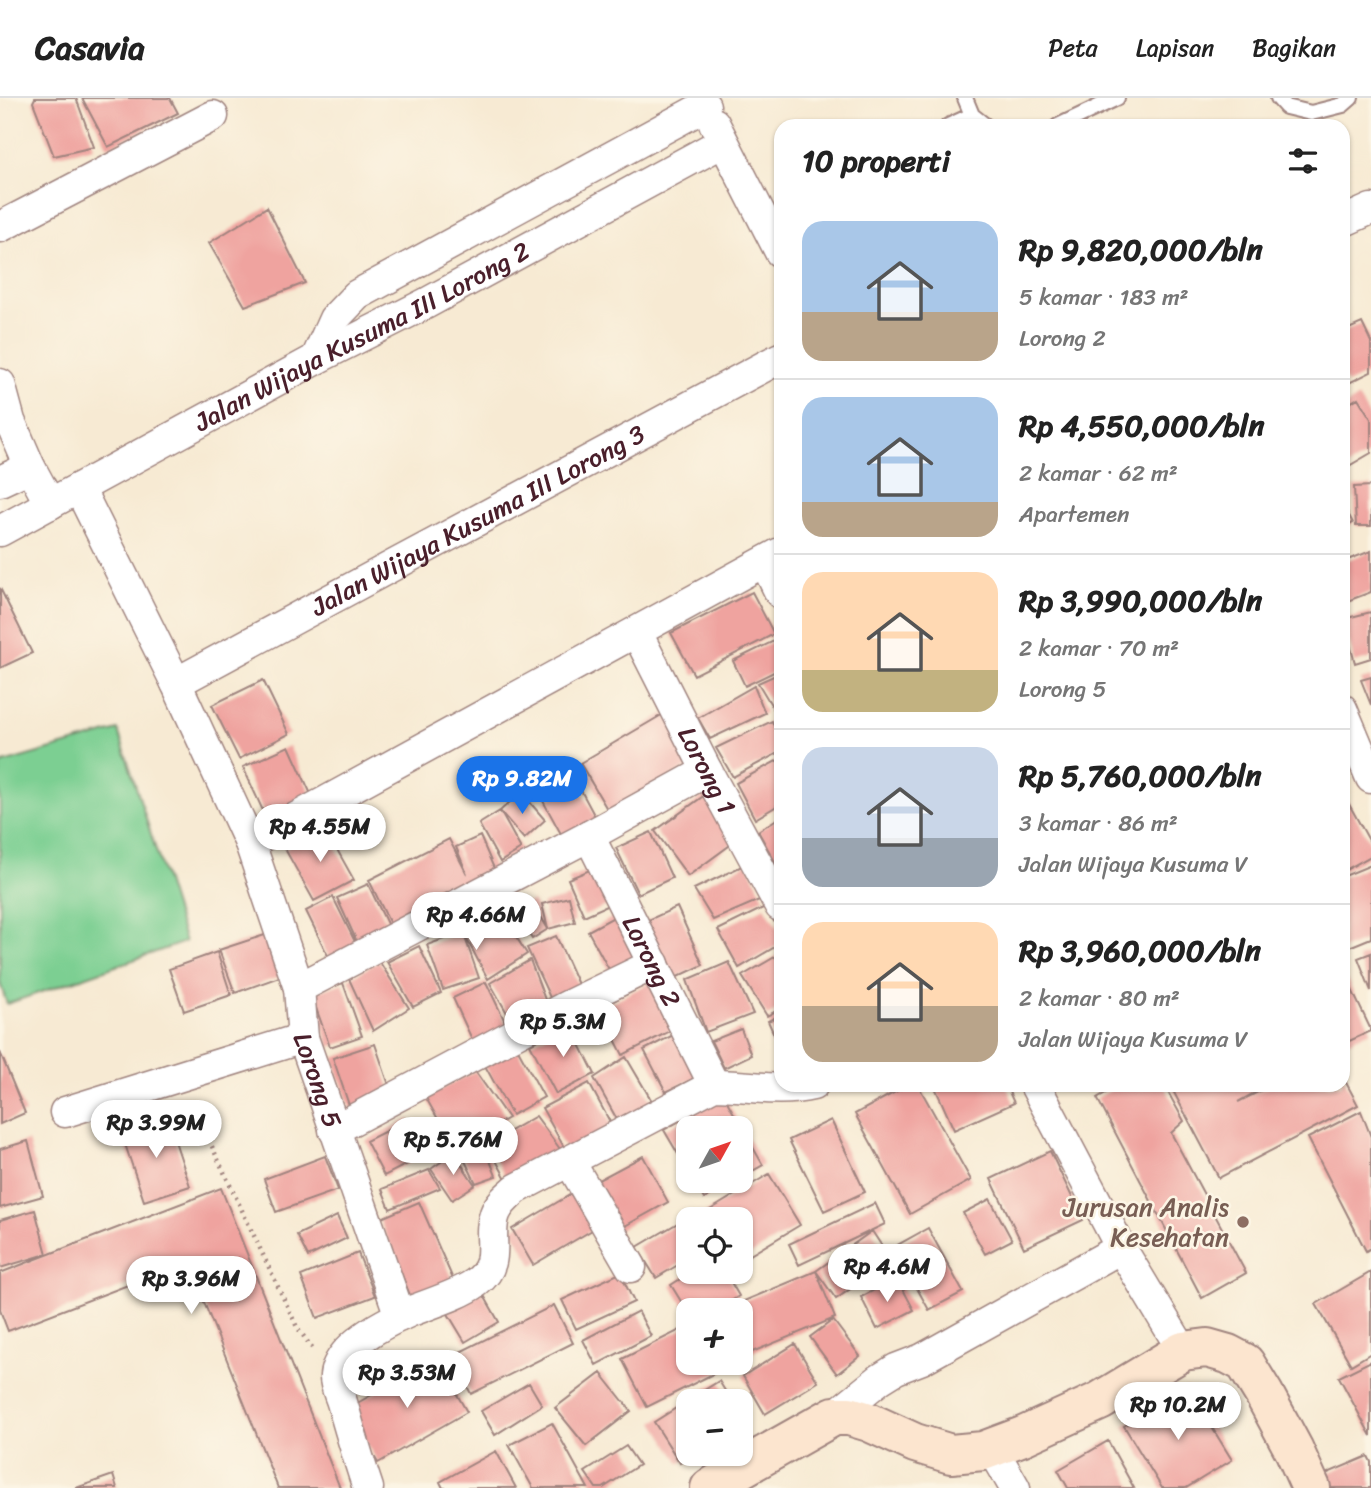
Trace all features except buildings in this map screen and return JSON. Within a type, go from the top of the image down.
[{"type":"street","points":[[316,359],[334,319],[357,295],[703,102],[774,240]]},
{"type":"street","points":[[0,227],[213,117]]},
{"type":"street","name":"Jalan Wijaya Kusuma III Lorong 2","points":[[0,531],[723,142]]},
{"type":"street","points":[[1350,218],[1371,209]]},
{"type":"street","name":"Jalan Wijaya Kusuma III Lorong 3","points":[[176,684],[774,361]]},
{"type":"street","points":[[0,384],[10,421],[50,504]]},
{"type":"street","points":[[0,481],[30,467]]},
{"type":"street","name":"Lorong 5","points":[[79,488],[176,684],[250,843],[299,988],[303,1038],[400,1316]]},
{"type":"street","points":[[250,843],[773,557]]},
{"type":"street","name":"Lorong 1","points":[[637,633],[774,895]]},
{"type":"street","points":[[1350,728],[1371,778]]},
{"type":"street","points":[[299,988],[707,771]]},
{"type":"street","name":"Lorong 2","points":[[589,836],[714,1085]]},
{"type":"street","points":[[334,1130],[567,1006],[654,964]]},
{"type":"street","points":[[65,1112],[303,1038]]},
{"type":"street","points":[[368,1488],[335,1377],[342,1356],[349,1349],[368,1334],[400,1316],[477,1282],[491,1265],[495,1215],[502,1202],[516,1189],[714,1085],[774,1089]]},
{"type":"street","points":[[1039,1092],[1121,1248],[1184,1351]]},
{"type":"street","points":[[570,1162],[631,1267]]},
{"type":"street","points":[[710,1488],[834,1416],[888,1374],[922,1359],[1121,1248]]},
{"type":"street","points":[[834,1416],[849,1416],[869,1422],[915,1443],[951,1454],[983,1451],[1100,1401],[1184,1351],[1207,1348],[1228,1354],[1245,1363],[1294,1450],[1311,1488]]},
{"type":"street","points":[[992,1448],[1015,1488]]},
{"type":"lane","points":[[965,98],[972,115],[977,119]]},
{"type":"lane","points":[[1073,119],[1117,98]]},
{"type":"lane","points":[[1278,98],[1286,107],[1311,113],[1343,105],[1351,98]]},
{"type":"lane","points":[[963,119],[972,115]]},
{"type":"path","points":[[178,1076],[297,1327],[335,1377]]},
{"type":"green space","points":[[118,730],[185,942],[7,1004],[0,983],[0,764]]},
{"type":"place","name":"Jurusan Analis Kesehatan","points":[[1243,1222]]}]
